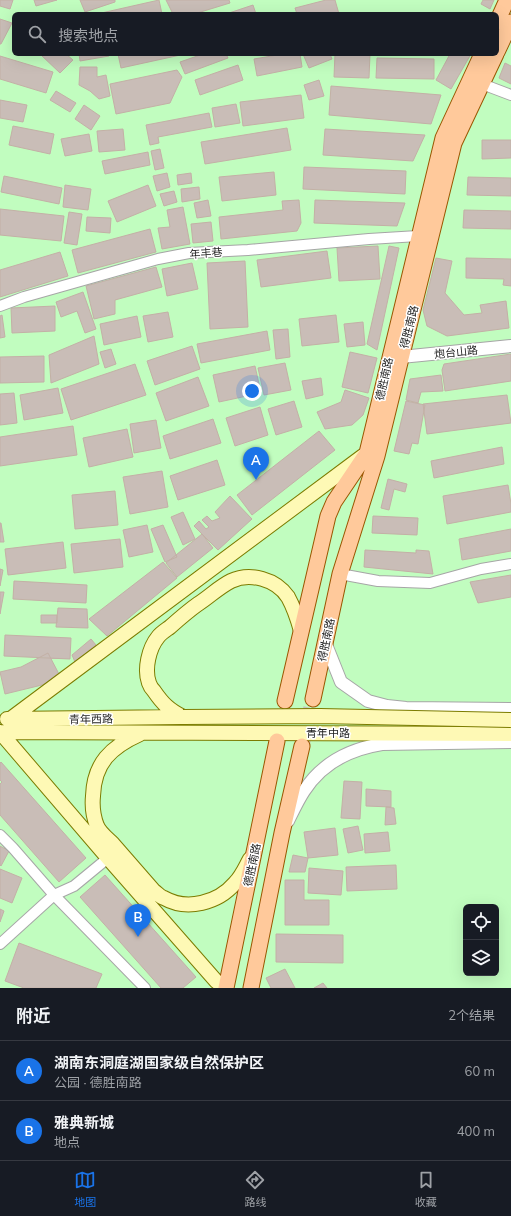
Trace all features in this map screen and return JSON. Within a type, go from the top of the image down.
[{"type":"main road","points":[[499,18],[507,0]]},
{"type":"main road","name":"得胜南路","points":[[499,49],[511,22]]},
{"type":"main road","name":"德胜南路","points":[[285,701],[328,516],[334,502],[367,453],[418,236],[443,138],[481,56]]},
{"type":"main road","name":"得胜南路","points":[[313,699],[340,574],[377,456],[454,143],[496,56]]},
{"type":"main road","points":[[5,719],[367,453]]},
{"type":"main road","points":[[183,717],[170,710],[161,702],[149,684],[147,661],[151,649],[158,637],[193,608],[230,582],[241,577],[258,578],[272,584],[287,596],[294,610],[301,631]]},
{"type":"main road","name":"青年中路","points":[[183,717],[320,716],[511,720]]},
{"type":"main road","name":"青年西路","points":[[5,719],[183,717]]},
{"type":"main road","points":[[0,732],[216,981],[225,988]]},
{"type":"main road","name":"青年西路","points":[[0,732],[144,732]]},
{"type":"main road","points":[[144,732],[117,746],[105,759],[96,773],[92,808],[97,827],[154,890],[163,898],[189,905],[204,903],[215,899],[231,888],[238,880],[255,848]]},
{"type":"main road","name":"青年中路","points":[[144,732],[511,734]]},
{"type":"main road","name":"德胜南路","points":[[225,988],[276,741]]},
{"type":"main road","name":"德胜南路","points":[[251,988],[282,833],[302,746]]},
{"type":"street","points":[[482,84],[511,95]]},
{"type":"street","name":"年丰巷","points":[[0,306],[158,259],[189,253],[248,250],[418,236]]},
{"type":"street","name":"炮台山路","points":[[401,357],[511,346]]},
{"type":"street","points":[[340,574],[378,581],[430,583],[481,569],[511,564]]},
{"type":"street","points":[[325,642],[341,682],[368,701],[387,706],[406,708],[511,709]]},
{"type":"street","points":[[282,833],[304,790],[330,763],[343,755],[366,747],[382,744],[511,742]]},
{"type":"street","points":[[0,835],[54,895],[145,988]]},
{"type":"street","points":[[0,944],[54,895],[74,886],[108,858]]},
{"type":"green space","points":[[0,0],[511,0],[511,988],[0,988]]},
{"type":"building","points":[[0,0],[13,0],[10,9],[0,6]]},
{"type":"building","points":[[34,0],[57,0],[36,6]]},
{"type":"building","points":[[80,0],[115,0],[115,2],[85,12]]},
{"type":"building","points":[[159,0],[162,12],[106,12]]},
{"type":"building","points":[[166,0],[229,0],[230,3],[201,12],[172,12]]},
{"type":"building","points":[[326,0],[335,0],[338,12],[296,12],[295,8]]},
{"type":"building","points":[[483,0],[494,0],[490,9],[481,4]]},
{"type":"building","points":[[253,5],[255,12],[232,12]]},
{"type":"building","points":[[0,19],[12,23],[1,44],[0,44]]},
{"type":"building","points":[[0,56],[53,72],[46,93],[0,79]]},
{"type":"building","points":[[42,56],[68,56],[73,60],[60,73]]},
{"type":"building","points":[[79,56],[109,56],[80,61]]},
{"type":"building","points":[[118,56],[176,56],[121,68]]},
{"type":"building","points":[[197,56],[227,56],[228,58],[185,74],[180,62]]},
{"type":"building","points":[[271,56],[300,56],[302,67],[257,76],[254,59]]},
{"type":"building","points":[[304,56],[331,56],[332,59],[309,68]]},
{"type":"building","points":[[335,56],[370,56],[369,78],[334,77]]},
{"type":"building","points":[[449,56],[470,56],[451,89],[436,80]]},
{"type":"building","points":[[377,58],[434,59],[434,79],[376,78]]},
{"type":"building","points":[[505,63],[511,66],[511,84],[499,78]]},
{"type":"building","points":[[238,65],[243,80],[200,95],[195,80]]},
{"type":"building","points":[[80,67],[97,67],[97,77],[106,75],[110,96],[99,99],[90,91],[79,85]]},
{"type":"building","points":[[177,70],[182,77],[170,103],[116,114],[110,84]]},
{"type":"building","points":[[319,80],[324,96],[309,100],[304,85]]},
{"type":"building","points":[[331,86],[441,95],[431,124],[329,115]]},
{"type":"building","points":[[56,91],[76,103],[70,112],[50,100]]},
{"type":"building","points":[[301,95],[304,118],[243,126],[240,102]]},
{"type":"building","points":[[0,100],[27,105],[23,122],[0,118]]},
{"type":"building","points":[[236,104],[240,123],[215,127],[212,108]]},
{"type":"building","points":[[84,105],[100,116],[91,130],[75,119]]},
{"type":"building","points":[[209,113],[212,127],[158,137],[159,143],[150,145],[146,125]]},
{"type":"building","points":[[13,126],[54,134],[50,154],[9,145]]},
{"type":"building","points":[[287,128],[291,150],[205,164],[201,142]]},
{"type":"building","points":[[123,129],[125,150],[99,152],[97,131]]},
{"type":"building","points":[[325,129],[425,135],[413,161],[323,155]]},
{"type":"building","points":[[89,134],[92,151],[65,156],[61,139]]},
{"type":"building","points":[[482,140],[511,140],[511,158],[482,159]]},
{"type":"building","points":[[160,149],[164,168],[155,170],[151,151]]},
{"type":"building","points":[[148,152],[150,165],[105,174],[102,161]]},
{"type":"building","points":[[304,167],[406,171],[405,194],[303,189]]},
{"type":"building","points":[[274,172],[276,195],[222,201],[219,177]]},
{"type":"building","points":[[167,173],[170,187],[157,191],[153,176]]},
{"type":"building","points":[[191,173],[192,183],[178,185],[177,175]]},
{"type":"building","points":[[4,176],[62,188],[59,204],[1,192]]},
{"type":"building","points":[[468,177],[511,178],[511,196],[467,195]]},
{"type":"building","points":[[65,185],[91,189],[88,210],[63,207]]},
{"type":"building","points":[[148,185],[156,206],[117,222],[108,201]]},
{"type":"building","points":[[199,187],[200,199],[182,202],[181,189]]},
{"type":"building","points":[[174,191],[177,202],[164,206],[160,194]]},
{"type":"building","points":[[208,200],[211,216],[197,218],[194,203]]},
{"type":"building","points":[[299,200],[301,223],[297,231],[221,239],[219,217],[283,210],[282,201]]},
{"type":"building","points":[[315,200],[405,203],[397,226],[314,223]]},
{"type":"building","points":[[183,207],[190,244],[162,249],[158,228],[170,227],[167,210]]},
{"type":"building","points":[[0,209],[64,216],[61,241],[0,235]]},
{"type":"building","points":[[464,210],[511,211],[511,229],[463,228]]},
{"type":"building","points":[[69,212],[82,214],[77,245],[64,243]]},
{"type":"building","points":[[87,217],[111,218],[110,233],[86,231]]},
{"type":"building","points":[[211,222],[213,241],[193,243],[191,224]]},
{"type":"building","points":[[150,229],[156,252],[78,273],[72,250]]},
{"type":"building","points":[[378,246],[380,279],[339,281],[337,248]]},
{"type":"building","points":[[389,246],[399,248],[377,350],[367,344]]},
{"type":"building","points":[[327,251],[331,278],[261,287],[257,260]]},
{"type":"building","points":[[60,252],[68,276],[0,297],[0,270]]},
{"type":"building","points":[[436,258],[452,261],[445,293],[464,315],[482,313],[480,305],[506,301],[509,328],[447,336],[427,326],[423,310]]},
{"type":"building","points":[[466,258],[511,259],[511,286],[503,285],[504,279],[466,278]]},
{"type":"building","points":[[245,261],[248,327],[210,329],[207,263]]},
{"type":"building","points":[[192,263],[198,289],[167,296],[162,269]]},
{"type":"building","points":[[156,267],[162,287],[115,300],[115,314],[94,319],[86,286]]},
{"type":"building","points":[[83,292],[96,329],[85,333],[77,311],[61,317],[56,302]]},
{"type":"building","points":[[55,306],[55,331],[12,333],[11,308]]},
{"type":"building","points":[[168,312],[173,337],[148,342],[143,316]]},
{"type":"building","points":[[2,315],[5,337],[0,338],[0,316]]},
{"type":"building","points":[[336,315],[339,342],[302,346],[299,319]]},
{"type":"building","points":[[137,316],[141,337],[104,345],[100,324]]},
{"type":"building","points":[[363,322],[365,345],[347,347],[344,324]]},
{"type":"building","points":[[288,329],[290,357],[276,359],[273,330]]},
{"type":"building","points":[[267,331],[270,350],[201,363],[197,344]]},
{"type":"building","points":[[94,336],[99,364],[51,383],[49,355]]},
{"type":"building","points":[[192,346],[200,369],[155,385],[147,361]]},
{"type":"building","points":[[111,349],[116,364],[105,368],[100,352]]},
{"type":"building","points":[[350,352],[377,358],[368,393],[342,387]]},
{"type":"building","points":[[511,354],[511,381],[445,391],[442,370],[444,364]]},
{"type":"building","points":[[44,356],[44,382],[0,383],[0,357]]},
{"type":"building","points":[[285,363],[291,390],[264,395],[258,368]]},
{"type":"building","points":[[135,364],[146,395],[71,420],[61,389]]},
{"type":"building","points":[[255,366],[261,393],[219,402],[213,375]]},
{"type":"building","points":[[441,375],[443,391],[421,392],[418,403],[406,400],[410,379]]},
{"type":"building","points":[[198,377],[209,406],[166,421],[156,393]]},
{"type":"building","points":[[321,378],[323,395],[306,399],[302,381]]},
{"type":"building","points":[[58,388],[63,413],[24,420],[20,395]]},
{"type":"building","points":[[345,390],[369,398],[363,415],[352,425],[325,429],[317,412],[341,402]]},
{"type":"building","points":[[14,393],[17,423],[0,425],[0,394]]},
{"type":"building","points":[[507,395],[511,423],[427,434],[423,404]]},
{"type":"building","points":[[294,401],[302,427],[276,435],[268,409]]},
{"type":"building","points":[[406,401],[425,405],[418,444],[412,443],[409,454],[394,451]]},
{"type":"building","points":[[260,407],[268,435],[235,446],[226,418]]},
{"type":"building","points":[[213,419],[221,443],[170,459],[163,436]]},
{"type":"building","points":[[156,420],[161,448],[134,453],[130,424]]},
{"type":"building","points":[[73,426],[77,455],[0,466],[0,437]]},
{"type":"building","points":[[127,429],[133,457],[89,467],[83,438]]},
{"type":"building","points":[[319,431],[335,450],[252,515],[237,495]]},
{"type":"building","points":[[502,447],[504,464],[434,478],[431,461]]},
{"type":"building","points":[[217,460],[225,485],[178,500],[170,476]]},
{"type":"building","points":[[162,471],[168,507],[130,514],[123,477]]},
{"type":"building","points":[[388,479],[407,484],[405,492],[394,489],[389,510],[381,508]]},
{"type":"building","points":[[508,485],[511,512],[447,524],[443,496]]},
{"type":"building","points":[[115,491],[118,525],[75,529],[72,495]]},
{"type":"building","points":[[230,496],[252,519],[218,550],[194,526],[199,521],[206,529],[209,527],[202,520],[207,516],[212,521],[220,518],[215,512]]},
{"type":"building","points":[[183,512],[195,539],[183,545],[171,517]]},
{"type":"building","points":[[373,516],[418,518],[417,535],[372,533]]},
{"type":"building","points":[[1,523],[4,542],[0,542]]},
{"type":"building","points":[[147,525],[153,552],[129,557],[123,530]]},
{"type":"building","points":[[163,525],[177,557],[165,562],[151,529]]},
{"type":"building","points":[[511,529],[511,551],[462,560],[459,539]]},
{"type":"building","points":[[202,534],[213,548],[177,577],[166,563]]},
{"type":"building","points":[[120,539],[123,567],[74,573],[71,544]]},
{"type":"building","points":[[63,542],[66,568],[8,575],[5,549]]},
{"type":"building","points":[[365,550],[416,553],[416,550],[429,551],[433,574],[364,567]]},
{"type":"building","points":[[163,562],[177,578],[107,636],[89,619]]},
{"type":"building","points":[[0,569],[3,570],[0,586]]},
{"type":"building","points":[[511,575],[511,597],[478,603],[470,582]]},
{"type":"building","points":[[14,581],[87,585],[86,603],[13,599]]},
{"type":"building","points":[[0,592],[4,592],[0,614]]},
{"type":"building","points":[[58,608],[87,609],[88,628],[56,627]]},
{"type":"building","points":[[41,615],[57,615],[57,623],[41,623]]},
{"type":"building","points":[[5,635],[71,638],[70,659],[4,656]]},
{"type":"building","points":[[91,639],[96,645],[75,662],[72,655]]},
{"type":"building","points":[[48,653],[60,676],[42,685],[5,694],[0,672],[21,667]]},
{"type":"building","points":[[1,762],[86,858],[59,882],[0,815],[0,784],[2,782],[0,780]]},
{"type":"building","points":[[344,781],[362,782],[360,819],[341,818]]},
{"type":"building","points":[[366,789],[391,791],[391,807],[366,806]]},
{"type":"building","points":[[386,807],[394,808],[396,824],[385,825]]},
{"type":"building","points":[[358,826],[363,850],[348,853],[343,829]]},
{"type":"building","points":[[335,828],[338,855],[308,858],[304,832]]},
{"type":"building","points":[[388,832],[390,851],[365,853],[364,834]]},
{"type":"building","points":[[0,846],[9,851],[1,866],[0,865]]},
{"type":"building","points":[[293,855],[308,858],[305,872],[289,872]]},
{"type":"building","points":[[396,865],[397,889],[347,891],[346,867]]},
{"type":"building","points":[[309,868],[343,871],[341,895],[308,893]]},
{"type":"building","points":[[0,869],[22,878],[12,903],[0,898]]},
{"type":"building","points":[[105,875],[196,977],[183,988],[161,988],[80,897]]},
{"type":"building","points":[[285,880],[304,880],[304,900],[329,900],[329,925],[285,925]]},
{"type":"building","points":[[0,909],[4,911],[0,922]]},
{"type":"building","points":[[276,934],[343,935],[343,963],[276,962]]},
{"type":"building","points":[[19,943],[102,974],[96,988],[24,988],[5,981]]},
{"type":"building","points":[[285,969],[295,988],[271,988],[266,978]]},
{"type":"building","points":[[323,983],[327,988],[314,988]]},
{"type":"tunnel","points":[[302,745],[313,699]]},
{"type":"place","name":"湖南东洞庭湖国家级自然保护区","points":[[256,480]]},
{"type":"place","name":"雅典新城","points":[[138,937]]}]
